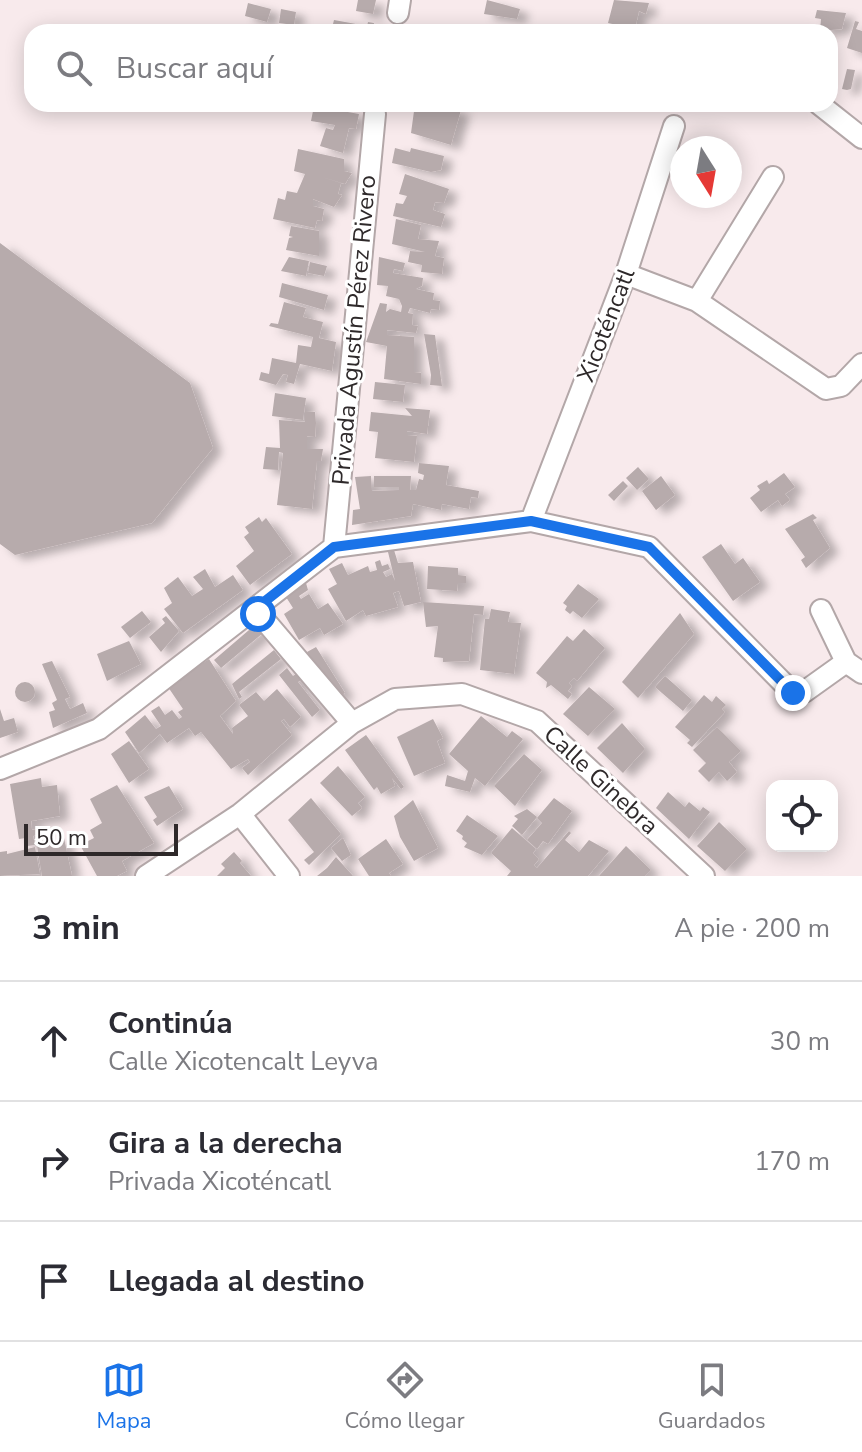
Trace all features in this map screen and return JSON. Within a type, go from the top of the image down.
[{"type":"street","points":[[829,112],[862,138]]},
{"type":"street","name":"Privada Agustín Pérez Rivero","points":[[334,547],[375,114]]},
{"type":"street","name":"Xicoténcatl","points":[[531,521],[626,274],[674,126]]},
{"type":"street","points":[[697,301],[773,177]]},
{"type":"street","points":[[626,274],[697,301],[826,389],[841,386],[862,364]]},
{"type":"street","points":[[0,769],[99,729],[334,547],[531,521],[649,547],[793,693],[804,692],[854,667],[821,610]]},
{"type":"street","points":[[255,609],[352,723]]},
{"type":"street","name":"Calle Ginebra","points":[[146,876],[240,814],[352,723],[395,699],[462,694],[537,721],[704,876]]},
{"type":"street","points":[[240,814],[289,876]]},
{"type":"building","points":[[358,0],[376,0],[373,14],[356,11]]},
{"type":"building","points":[[487,0],[520,9],[517,19],[484,14]]},
{"type":"building","points":[[614,0],[649,3],[646,14],[639,11],[636,24],[608,23]]},
{"type":"building","points":[[248,3],[271,9],[267,22],[245,16]]},
{"type":"building","points":[[281,9],[296,12],[294,24],[279,23]]},
{"type":"building","points":[[817,10],[846,13],[842,29],[838,29],[838,24],[821,24],[821,19],[815,18]]},
{"type":"building","points":[[334,20],[356,24],[333,24]]},
{"type":"building","points":[[855,21],[859,22],[856,29],[862,31],[862,53],[847,48]]},
{"type":"building","points":[[847,69],[855,70],[851,89],[847,90],[842,89]]},
{"type":"building","points":[[313,112],[359,114],[356,129],[349,128],[343,153],[320,146],[326,128],[333,130],[335,125],[311,121]]},
{"type":"building","points":[[414,112],[460,112],[451,145],[411,133]]},
{"type":"building","points":[[395,148],[410,152],[411,148],[444,156],[441,170],[431,172],[392,163]]},
{"type":"building","points":[[298,149],[344,159],[344,171],[352,173],[345,184],[322,177],[341,183],[338,194],[342,195],[334,207],[313,199],[313,206],[324,209],[322,221],[317,220],[315,228],[273,219],[278,198],[285,200],[287,191],[297,193],[305,174],[294,171]]},
{"type":"building","points":[[405,174],[449,189],[444,203],[435,202],[433,210],[445,214],[441,227],[393,216],[396,203],[403,204],[407,196],[399,194]]},
{"type":"building","points":[[396,219],[421,225],[418,239],[439,241],[435,256],[444,258],[442,274],[421,272],[422,265],[408,262],[410,251],[425,252],[392,244]]},
{"type":"building","points":[[291,226],[319,231],[319,256],[286,250],[289,238],[293,237],[289,236]]},
{"type":"building","points":[[0,243],[190,383],[213,448],[152,523],[15,555],[0,544]]},
{"type":"building","points":[[289,257],[309,261],[306,276],[281,271]]},
{"type":"building","points":[[379,257],[405,263],[403,271],[394,269],[393,273],[423,278],[422,286],[416,289],[434,293],[433,300],[440,301],[439,310],[431,309],[430,313],[410,308],[408,313],[413,314],[412,325],[418,326],[416,333],[387,330],[387,335],[414,337],[414,372],[421,373],[421,384],[384,379],[387,346],[366,342],[380,303],[387,304],[386,312],[390,309],[401,312],[402,306],[399,299],[386,296],[388,286],[377,285]]},
{"type":"building","points":[[310,262],[327,266],[324,276],[308,273]]},
{"type":"building","points":[[282,283],[328,295],[324,310],[279,297]]},
{"type":"building","points":[[284,302],[306,308],[303,317],[323,322],[319,338],[336,342],[332,371],[300,364],[294,384],[286,382],[288,375],[283,374],[276,385],[259,380],[261,372],[269,374],[272,358],[296,363],[298,345],[311,347],[313,337],[269,326],[271,323],[278,324]]},
{"type":"building","points":[[424,334],[435,335],[442,386],[430,385]]},
{"type":"building","points":[[375,382],[405,385],[403,402],[373,399]]},
{"type":"building","points":[[275,393],[306,398],[303,420],[272,416]]},
{"type":"building","points":[[405,408],[430,410],[427,434],[407,431],[407,435],[417,436],[414,462],[375,458],[378,432],[369,431],[371,412],[412,416]]},
{"type":"building","points":[[305,411],[315,412],[316,423],[315,437],[307,436],[307,449],[323,449],[321,461],[317,461],[312,509],[277,505],[283,453],[279,452],[278,470],[263,469],[266,447],[280,448],[279,420],[305,422]]},
{"type":"building","points":[[419,463],[449,466],[446,485],[479,491],[478,498],[471,497],[469,509],[442,504],[441,510],[413,504],[411,516],[352,525],[353,510],[360,509],[355,477],[371,476],[372,491],[399,490],[399,487],[374,487],[374,476],[411,476],[410,490],[416,490],[419,479],[423,480],[424,475],[418,473]]},
{"type":"building","points":[[638,467],[649,479],[637,490],[626,478]]},
{"type":"building","points":[[784,473],[795,487],[785,494],[790,500],[782,506],[778,500],[761,512],[750,498],[760,490],[757,486],[767,480],[769,484]]},
{"type":"building","points":[[661,476],[675,495],[656,510],[642,491]]},
{"type":"building","points":[[623,481],[628,486],[614,501],[608,495]]},
{"type":"building","points":[[813,514],[817,518],[813,520],[830,548],[806,568],[801,560],[805,557],[785,529]]},
{"type":"building","points":[[259,517],[262,522],[266,518],[292,554],[250,585],[236,566],[254,551],[244,537],[249,533],[245,527]]},
{"type":"building","points":[[721,544],[735,564],[743,558],[760,582],[733,601],[702,557]]},
{"type":"building","points":[[394,550],[398,563],[413,562],[421,602],[404,606],[399,591],[393,593],[398,607],[366,616],[363,610],[346,621],[328,589],[337,584],[329,569],[342,563],[348,575],[368,566],[370,572],[377,570],[375,562],[380,560],[382,566],[388,564],[390,569],[383,572],[386,577],[392,574],[395,581],[388,552]]},
{"type":"building","points":[[428,566],[458,568],[458,575],[466,576],[466,583],[458,583],[457,591],[427,589]]},
{"type":"building","points":[[205,569],[215,587],[233,575],[243,590],[183,633],[164,609],[172,603],[164,588],[178,577],[192,596],[203,589],[193,577]]},
{"type":"building","points":[[306,583],[308,590],[299,596],[301,599],[309,594],[318,609],[328,603],[343,624],[324,635],[320,628],[299,640],[284,614],[293,608],[286,597]]},
{"type":"building","points":[[578,584],[599,599],[582,618],[573,611],[570,614],[563,603]]},
{"type":"building","points":[[423,602],[484,606],[483,615],[474,614],[469,661],[443,662],[443,658],[434,657],[438,626],[426,627]]},
{"type":"building","points":[[491,609],[510,612],[508,622],[521,623],[514,674],[480,670],[485,619],[489,619]]},
{"type":"building","points":[[142,611],[151,622],[130,638],[121,627]]},
{"type":"building","points":[[680,613],[694,634],[638,698],[622,682]]},
{"type":"building","points":[[166,616],[179,631],[161,652],[149,637],[165,623],[162,619]]},
{"type":"building","points":[[256,624],[263,633],[221,668],[214,660]]},
{"type":"building","points":[[584,629],[605,648],[577,681],[574,678],[569,683],[572,686],[568,691],[572,694],[568,699],[551,685],[546,688],[547,682],[536,673],[567,636],[573,641]]},
{"type":"building","points":[[129,641],[141,664],[107,681],[97,654]]},
{"type":"building","points":[[316,647],[345,693],[335,699],[307,652]]},
{"type":"building","points":[[274,650],[281,659],[239,692],[242,697],[239,699],[232,684]]},
{"type":"building","points":[[209,659],[236,701],[220,716],[233,734],[232,728],[248,716],[239,705],[256,692],[264,701],[277,689],[301,717],[290,727],[284,719],[281,721],[292,735],[248,775],[242,768],[250,762],[248,759],[231,769],[201,732],[195,736],[189,728],[167,743],[160,734],[139,753],[125,732],[145,715],[156,729],[161,726],[151,711],[159,706],[165,715],[172,710],[179,719],[182,717],[178,712],[183,709],[168,687]]},
{"type":"building","points":[[52,661],[70,697],[65,699],[70,709],[83,703],[87,713],[53,728],[49,712],[55,710],[52,703],[57,700],[42,664]]},
{"type":"building","points":[[287,668],[301,680],[298,682],[320,710],[312,717],[279,675]]},
{"type":"building","points":[[665,676],[692,700],[683,711],[655,687]]},
{"type":"building","points":[[25,682],[32,685],[35,692],[32,699],[25,702],[18,699],[15,692],[18,685]]},
{"type":"building","points":[[589,687],[615,709],[588,736],[563,714]]},
{"type":"building","points":[[704,695],[712,702],[716,696],[726,705],[722,709],[725,712],[692,747],[687,743],[690,740],[675,727]]},
{"type":"building","points":[[0,709],[4,721],[14,718],[18,732],[0,738]]},
{"type":"building","points":[[481,716],[507,737],[512,731],[523,739],[485,786],[475,778],[470,792],[445,786],[447,775],[465,781],[468,771],[449,754]]},
{"type":"building","points":[[433,719],[443,738],[437,741],[445,763],[414,776],[397,737]]},
{"type":"building","points":[[622,723],[645,749],[623,773],[597,748]]},
{"type":"building","points":[[717,727],[741,751],[729,762],[737,772],[727,781],[719,772],[709,782],[698,771],[706,763],[693,750]]},
{"type":"building","points":[[366,735],[404,787],[401,789],[392,778],[395,786],[381,794],[377,787],[374,790],[345,750]]},
{"type":"building","points":[[129,741],[149,769],[129,783],[111,754]]},
{"type":"building","points":[[524,754],[542,770],[515,806],[494,786]]},
{"type":"building","points":[[338,766],[365,797],[358,803],[362,808],[352,816],[320,783]]},
{"type":"building","points":[[41,778],[42,787],[57,785],[60,816],[31,821],[32,830],[39,829],[40,834],[33,836],[35,845],[27,846],[26,838],[19,839],[10,784]]},
{"type":"building","points":[[117,785],[154,843],[122,861],[127,871],[117,876],[97,876],[80,845],[94,838],[90,830],[102,823],[90,799]]},
{"type":"building","points":[[169,786],[183,809],[157,826],[153,820],[157,817],[144,797]]},
{"type":"building","points":[[668,792],[685,807],[689,802],[700,811],[703,807],[710,812],[689,839],[656,808]]},
{"type":"building","points":[[311,798],[341,834],[309,865],[304,860],[314,852],[288,820]]},
{"type":"building","points":[[554,798],[572,811],[548,844],[543,841],[537,849],[527,840],[542,823],[537,818]]},
{"type":"building","points":[[413,800],[438,848],[414,861],[400,837],[394,816]]},
{"type":"building","points":[[527,809],[537,817],[522,835],[512,826],[518,819],[514,816]]},
{"type":"building","points":[[467,815],[498,836],[482,855],[464,847],[467,843],[456,831]]},
{"type":"building","points":[[719,822],[747,849],[725,871],[697,846]]},
{"type":"building","points":[[512,828],[536,849],[533,853],[539,859],[534,865],[537,868],[569,831],[571,833],[565,840],[579,852],[589,840],[609,851],[588,876],[507,876],[511,871],[491,853]]},
{"type":"building","points":[[64,838],[72,876],[42,876],[37,846]]},
{"type":"building","points":[[343,838],[351,855],[342,861],[331,848]]},
{"type":"building","points":[[386,839],[403,864],[389,873],[391,876],[369,876],[358,859]]},
{"type":"building","points":[[626,846],[651,870],[645,876],[599,876]]},
{"type":"building","points":[[35,847],[40,874],[0,876],[0,852],[7,851],[7,854]]},
{"type":"building","points":[[234,852],[251,876],[217,876],[225,868],[221,864]]},
{"type":"building","points":[[336,857],[353,876],[317,876],[327,868]]},
{"type":"route","points":[[258,614],[255,609],[334,547],[531,521],[649,547],[793,693]]}]
